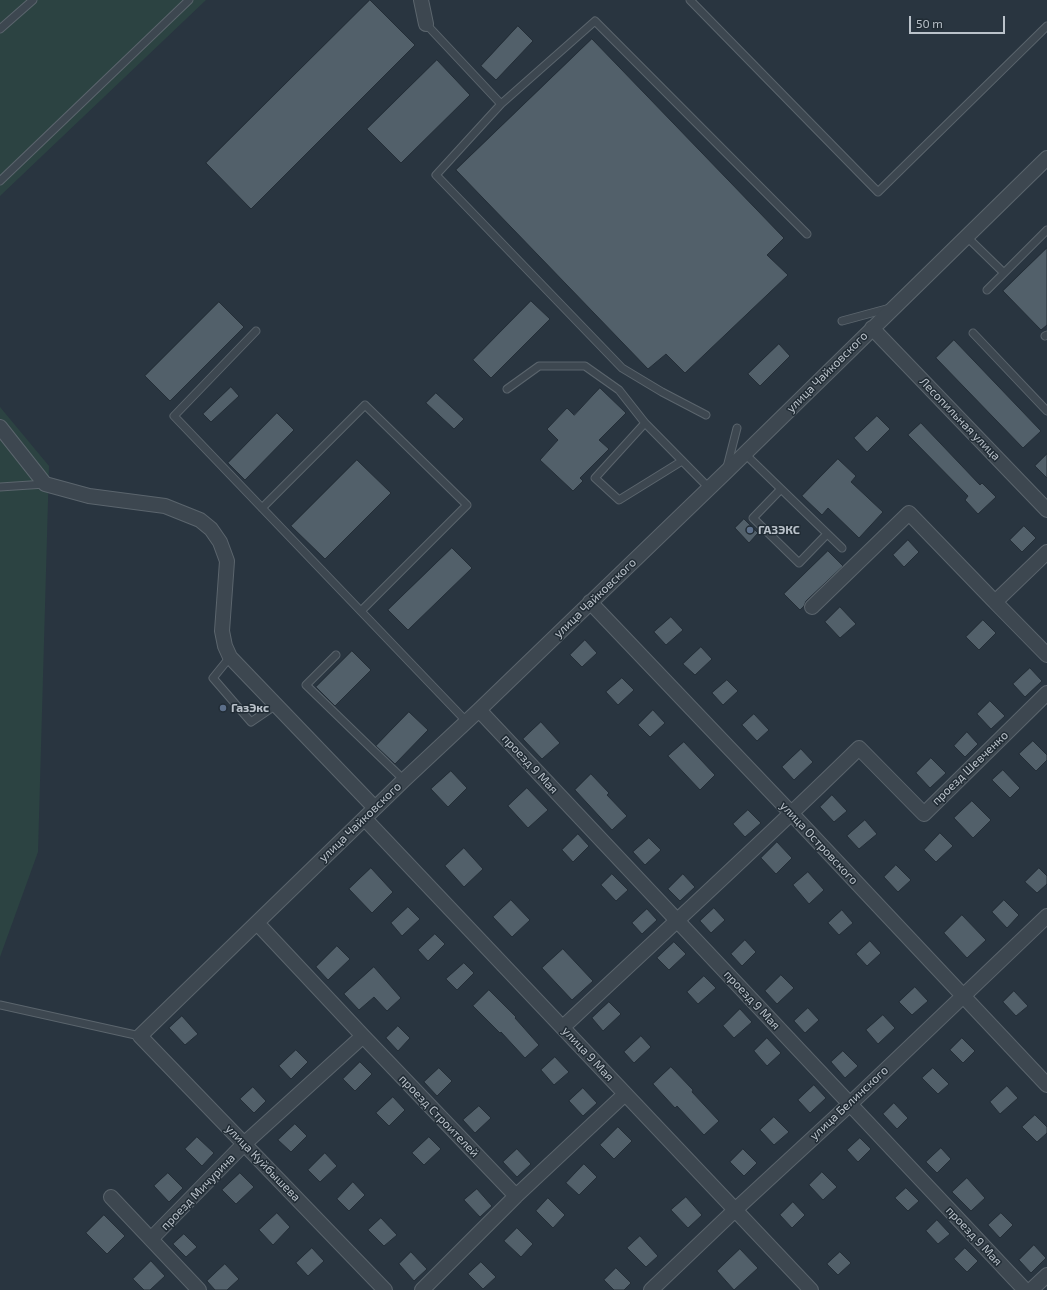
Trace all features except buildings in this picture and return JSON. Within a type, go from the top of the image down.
[{"type":"street","points":[[421,0],[426,24]]},
{"type":"street","name":"улица Чайковского","points":[[140,1036],[404,780],[467,722],[745,454],[1047,158]]},
{"type":"street","name":"Лесопильная улица","points":[[872,328],[1047,510]]},
{"type":"street","points":[[0,427],[45,484],[89,496],[165,506],[200,520],[211,529],[220,542],[227,561],[222,631],[225,646],[230,657],[375,808]]},
{"type":"street","points":[[812,608],[908,513],[1047,655]]},
{"type":"street","points":[[995,602],[1047,552]]},
{"type":"street","name":"улица Островского","points":[[590,602],[1047,1085]]},
{"type":"street","name":"проезд Шевченко","points":[[792,814],[859,748],[924,814],[1047,693]]},
{"type":"street","name":"проезд 9 Мая","points":[[479,710],[1025,1290]]},
{"type":"street","points":[[563,1027],[792,814]]},
{"type":"street","name":"улица 9 Мая","points":[[365,819],[811,1290]]},
{"type":"street","name":"улица Белинского","points":[[651,1290],[850,1104],[1047,916]]},
{"type":"street","name":"проезд Строителей","points":[[257,922],[363,1036],[516,1196]]},
{"type":"street","name":"улица Куйбышева","points":[[140,1036],[386,1290]]},
{"type":"street","points":[[244,1144],[363,1036]]},
{"type":"street","points":[[422,1290],[516,1196],[625,1094]]},
{"type":"street","name":"проезд Мичурина","points":[[151,1239],[244,1144]]},
{"type":"street","name":"проезд Мичурина","points":[[111,1197],[199,1290]]},
{"type":"street","points":[[1031,1290],[1047,1275]]},
{"type":"lane","points":[[0,30],[33,0]]},
{"type":"lane","points":[[0,181],[189,0]]},
{"type":"lane","points":[[690,0],[878,192],[1047,26]]},
{"type":"lane","points":[[706,415],[662,392],[622,368],[436,175],[501,104],[595,21],[807,234]]},
{"type":"lane","points":[[426,24],[501,104]]},
{"type":"lane","points":[[987,290],[1047,230]]},
{"type":"lane","points":[[967,236],[1004,273]]},
{"type":"lane","points":[[842,321],[896,306]]},
{"type":"lane","points":[[256,331],[174,416],[467,722]]},
{"type":"lane","points":[[973,333],[1047,410]]},
{"type":"lane","points":[[507,389],[539,366],[585,366],[619,390],[645,423],[709,488]]},
{"type":"lane","points":[[262,508],[365,405],[467,505],[361,611]]},
{"type":"lane","points":[[645,423],[595,478],[619,500],[682,461]]},
{"type":"lane","points":[[726,472],[737,428]]},
{"type":"lane","points":[[745,454],[842,548]]},
{"type":"lane","points":[[0,487],[45,484]]},
{"type":"lane","points":[[781,489],[753,518],[799,563],[827,534]]},
{"type":"lane","points":[[336,655],[306,685],[404,780]]},
{"type":"lane","points":[[230,657],[213,678],[250,722],[276,705]]},
{"type":"lane","points":[[0,1005],[140,1036]]},
{"type":"green space","points":[[0,0],[206,0],[0,196]]},
{"type":"green space","points":[[0,407],[49,466],[38,852],[0,957]]},
{"type":"place","name":"ГАЗЭКС","points":[[750,530]]},
{"type":"place","name":"ГазЭкс","points":[[223,708]]}]
